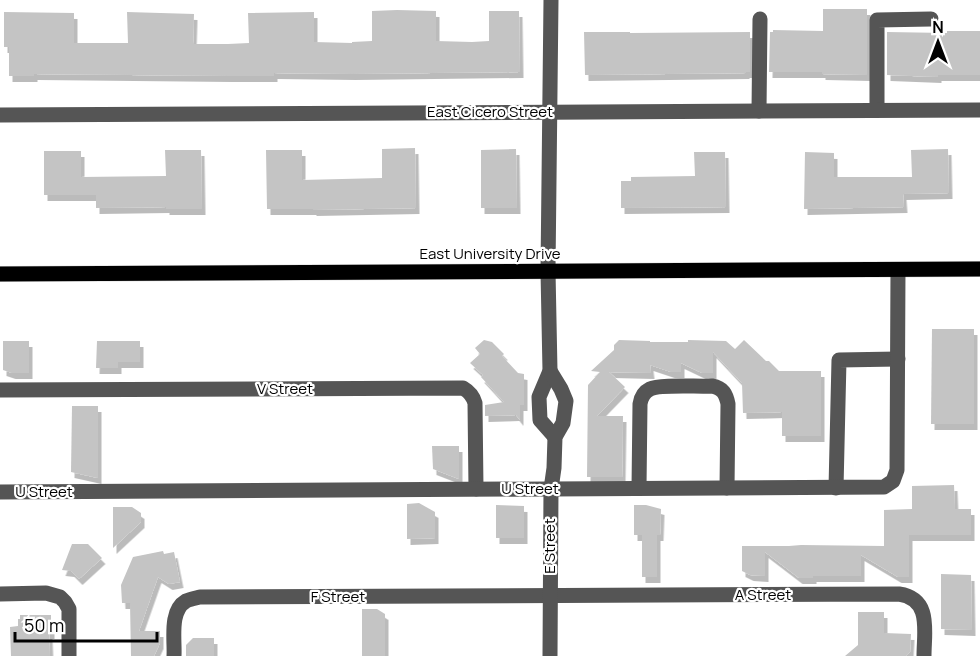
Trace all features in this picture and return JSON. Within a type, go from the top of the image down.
[{"type":"main road","name":"East University Drive","points":[[0,274],[980,269]]},
{"type":"street","name":"E Street","points":[[551,0],[548,271],[550,371],[539,397],[540,420],[555,437]]},
{"type":"street","points":[[759,111],[760,19]]},
{"type":"street","points":[[877,111],[877,20],[932,19]]},
{"type":"street","name":"East Cicero Street","points":[[0,115],[980,110]]},
{"type":"street","name":"U Street","points":[[0,492],[884,487],[893,481],[897,470],[898,270]]},
{"type":"street","points":[[836,488],[839,360],[898,359]]},
{"type":"street","name":"E Street","points":[[550,371],[566,401],[563,423],[555,437],[551,489],[550,656]]},
{"type":"street","points":[[639,488],[640,404],[644,393],[648,389],[658,387],[712,386],[723,390],[728,404],[727,488]]},
{"type":"street","name":"V Street","points":[[0,390],[463,388],[469,391],[476,403],[476,489]]},
{"type":"street","points":[[0,594],[46,593],[60,597],[69,609],[69,656]]},
{"type":"street","name":"A Street","points":[[550,596],[908,595],[915,598],[923,611],[924,656]]},
{"type":"street","name":"F Street","points":[[174,656],[176,614],[186,601],[200,597],[550,596]]},
{"type":"building","points":[[823,9],[867,9],[867,75],[769,72],[770,32],[773,30],[823,31]]},
{"type":"building","points":[[372,11],[436,11],[436,41],[472,42],[489,41],[489,11],[519,11],[520,72],[274,73],[274,76],[34,74],[34,76],[9,76],[9,47],[4,47],[4,12],[74,13],[74,43],[128,43],[127,12],[194,14],[193,44],[228,44],[249,43],[248,13],[314,12],[314,42],[352,43],[372,41]]},
{"type":"building","points":[[947,31],[980,31],[980,75],[938,75],[938,77],[887,75],[887,32],[947,33]]},
{"type":"building","points":[[584,32],[750,32],[750,72],[585,75]]},
{"type":"building","points":[[415,148],[416,208],[267,209],[266,150],[302,150],[302,180],[382,178],[382,149]]},
{"type":"building","points":[[516,149],[517,208],[481,208],[481,150]]},
{"type":"building","points":[[948,149],[949,193],[903,194],[904,207],[804,209],[805,152],[834,153],[834,177],[912,177],[911,150]]},
{"type":"building","points":[[165,150],[201,150],[202,209],[96,208],[96,195],[44,195],[44,151],[81,151],[81,177],[166,176]]},
{"type":"building","points":[[694,152],[725,152],[726,207],[621,208],[621,181],[631,181],[631,177],[695,176]]},
{"type":"building","points":[[932,329],[974,329],[974,424],[931,424]]},
{"type":"building","points":[[484,340],[492,342],[518,373],[524,374],[524,405],[520,405],[520,420],[516,415],[485,416],[485,405],[504,402],[481,377],[483,375],[470,363],[480,354],[475,348]]},
{"type":"building","points":[[619,340],[726,341],[735,349],[744,340],[779,371],[821,371],[821,436],[782,436],[782,412],[743,413],[742,383],[713,352],[713,373],[702,373],[681,363],[681,372],[671,372],[650,365],[651,373],[609,372],[625,387],[597,416],[623,416],[622,477],[587,477],[588,385],[600,372],[591,371],[614,350],[614,345]]},
{"type":"building","points":[[3,341],[29,341],[29,373],[12,373],[3,370]]},
{"type":"building","points":[[97,341],[140,341],[140,362],[118,362],[118,368],[96,368]]},
{"type":"building","points":[[72,406],[98,406],[98,478],[71,472]]},
{"type":"building","points":[[432,446],[459,446],[459,479],[433,469]]},
{"type":"building","points":[[954,485],[955,509],[971,509],[971,535],[909,535],[909,577],[898,577],[861,555],[861,576],[799,578],[765,552],[765,576],[750,575],[742,571],[742,546],[884,546],[884,510],[912,509],[912,486]]},
{"type":"building","points":[[419,503],[435,512],[435,538],[407,539],[407,504]]},
{"type":"building","points":[[496,505],[524,506],[524,538],[496,538]]},
{"type":"building","points":[[634,505],[661,509],[660,535],[657,535],[657,577],[642,577],[642,535],[634,535]]},
{"type":"building","points":[[113,507],[132,507],[141,513],[141,522],[113,548]]},
{"type":"building","points":[[72,544],[88,544],[102,558],[79,579],[71,571],[62,570]]},
{"type":"building","points":[[163,551],[164,554],[174,552],[180,582],[169,584],[158,577],[139,631],[160,631],[160,643],[154,656],[131,656],[130,603],[122,603],[121,585],[133,557]]},
{"type":"building","points":[[941,574],[971,575],[972,630],[941,629]]},
{"type":"building","points":[[362,609],[377,609],[385,614],[385,656],[362,656]]},
{"type":"building","points":[[858,612],[884,612],[884,633],[911,634],[910,652],[906,656],[845,656],[858,645]]},
{"type":"building","points":[[20,615],[51,615],[50,656],[11,656],[10,627],[18,626]]},
{"type":"building","points":[[193,638],[214,638],[214,656],[186,656],[186,645]]}]
